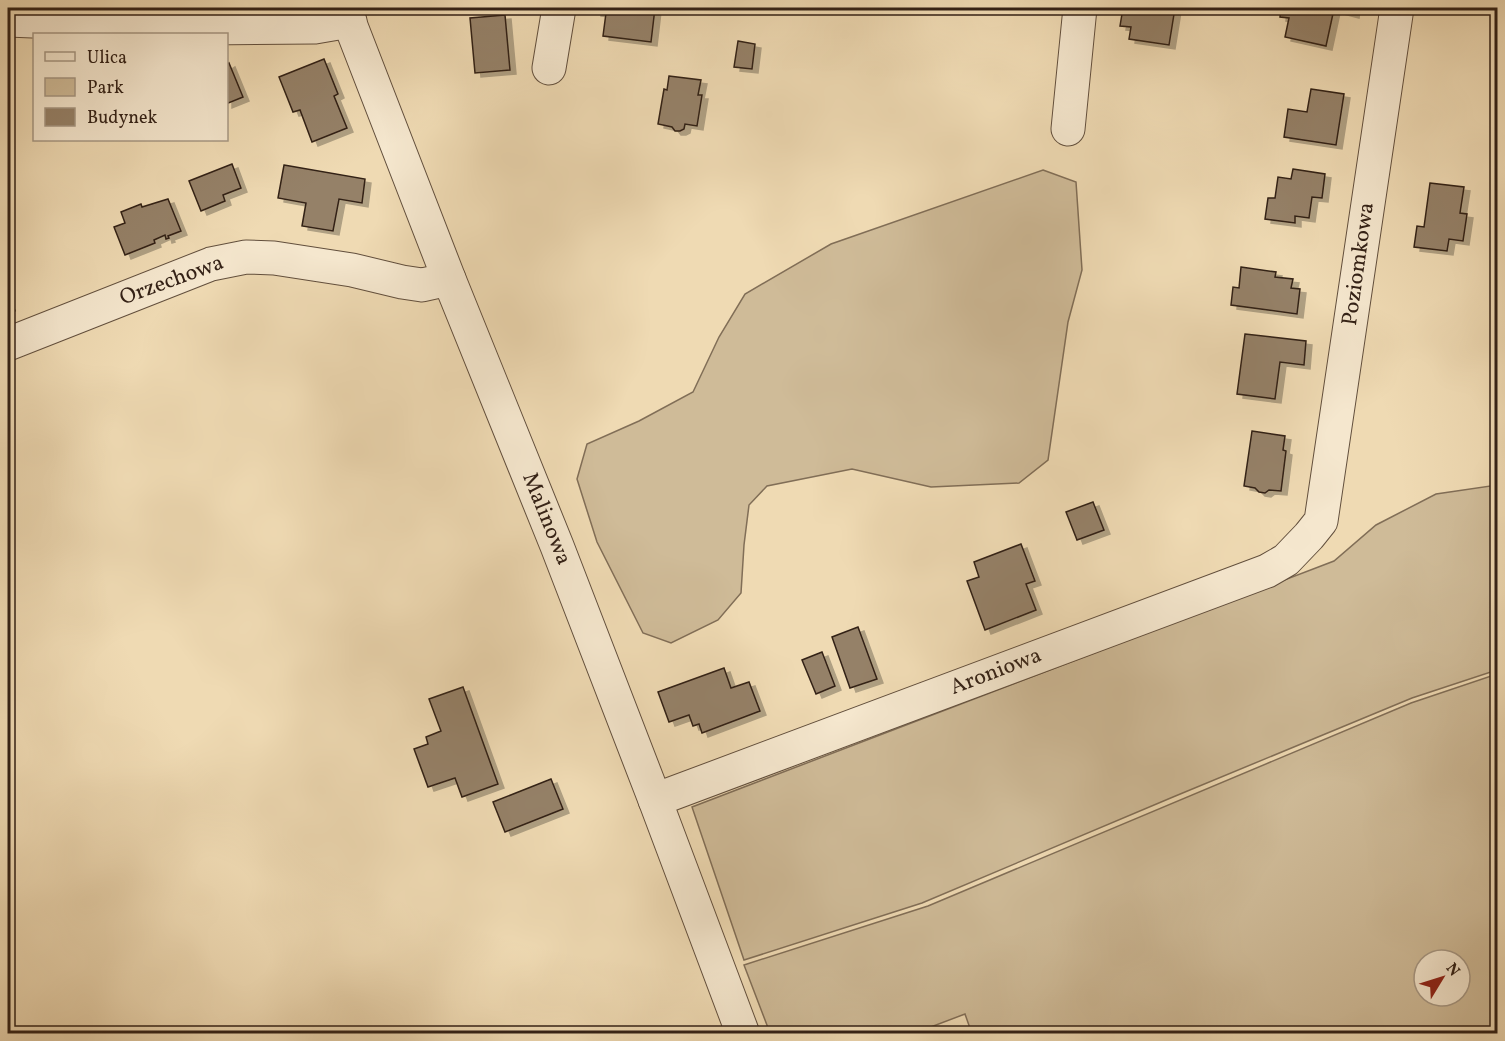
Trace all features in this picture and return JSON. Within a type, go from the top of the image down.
[{"type":"street","points":[[549,68],[559,8]]},
{"type":"street","points":[[1068,129],[1080,8]]},
{"type":"street","name":"Poziomkowa","points":[[1321,521],[1397,8]]},
{"type":"street","points":[[8,20],[204,28],[315,27],[347,14]]},
{"type":"street","name":"Malinowa","points":[[347,14],[449,279],[557,546],[743,1034]]},
{"type":"street","name":"Orzechowa","points":[[8,344],[211,264],[246,257],[274,258],[352,270],[422,285],[449,279]]},
{"type":"street","name":"Aroniowa","points":[[655,800],[1267,571],[1286,560],[1310,536],[1321,521]]},
{"type":"green space","points":[[1043,170],[1076,182],[1082,270],[1068,322],[1048,460],[1019,483],[931,487],[852,469],[767,486],[749,505],[741,593],[718,620],[671,643],[643,633],[597,542],[577,479],[587,444],[639,421],[693,392],[719,337],[745,294],[831,244]]},
{"type":"green space","points":[[1497,485],[1497,670],[1412,698],[922,903],[744,960],[692,807],[1334,561],[1376,525],[1436,494]]},
{"type":"green space","points":[[1497,674],[1497,1033],[972,1034],[965,1014],[915,1033],[770,1033],[744,965],[928,906],[1411,703]]},
{"type":"building","points":[[595,8],[655,8],[651,42],[603,36],[606,13],[595,12]]},
{"type":"building","points":[[1123,8],[1175,8],[1169,45],[1129,39],[1131,27],[1120,26]]},
{"type":"building","points":[[1281,8],[1354,8],[1353,14],[1334,9],[1326,46],[1285,37],[1289,18],[1280,17]]},
{"type":"building","points":[[505,15],[510,70],[475,73],[470,18]]},
{"type":"building","points":[[738,41],[755,44],[752,69],[734,67]]},
{"type":"building","points":[[324,59],[338,94],[334,96],[347,128],[312,142],[300,110],[293,112],[279,77]]},
{"type":"building","points":[[228,64],[243,97],[228,103]]},
{"type":"building","points":[[669,76],[701,80],[698,95],[702,95],[697,126],[685,124],[684,129],[675,131],[672,127],[658,124],[664,89],[667,90]]},
{"type":"building","points":[[1311,89],[1344,94],[1336,145],[1284,137],[1288,109],[1307,112]]},
{"type":"building","points":[[232,164],[241,188],[223,195],[225,201],[201,211],[189,181]]},
{"type":"building","points":[[284,165],[365,179],[362,203],[339,199],[333,231],[302,226],[306,203],[278,198]]},
{"type":"building","points":[[1293,169],[1325,174],[1322,198],[1312,197],[1309,218],[1295,216],[1295,223],[1265,219],[1268,198],[1275,198],[1278,177],[1291,179]]},
{"type":"building","points":[[1430,183],[1464,187],[1460,213],[1467,214],[1463,241],[1449,239],[1447,251],[1414,247],[1417,226],[1424,227]]},
{"type":"building","points":[[168,199],[181,231],[166,239],[165,235],[154,240],[155,243],[125,255],[114,227],[125,223],[121,212],[141,204],[142,207]]},
{"type":"building","points":[[1241,267],[1276,272],[1275,277],[1293,279],[1291,288],[1300,289],[1297,314],[1231,305],[1233,287],[1239,288]]},
{"type":"building","points":[[1245,334],[1306,341],[1304,365],[1280,362],[1275,399],[1237,394]]},
{"type":"building","points":[[1252,431],[1285,436],[1283,450],[1286,451],[1281,491],[1269,490],[1265,493],[1244,486]]},
{"type":"building","points":[[1093,502],[1104,530],[1077,540],[1066,512]]},
{"type":"building","points":[[1021,544],[1035,581],[1026,584],[1036,610],[985,630],[967,581],[979,577],[974,562]]},
{"type":"building","points":[[858,627],[877,679],[850,688],[832,637]]},
{"type":"building","points":[[822,652],[835,686],[816,694],[802,660]]},
{"type":"building","points":[[724,668],[731,688],[749,682],[760,711],[702,733],[699,724],[693,726],[689,715],[669,722],[658,692]]},
{"type":"building","points":[[463,687],[498,784],[462,797],[455,778],[428,787],[414,749],[428,744],[426,737],[441,731],[429,699]]},
{"type":"building","points":[[551,779],[563,809],[505,832],[493,802]]}]
